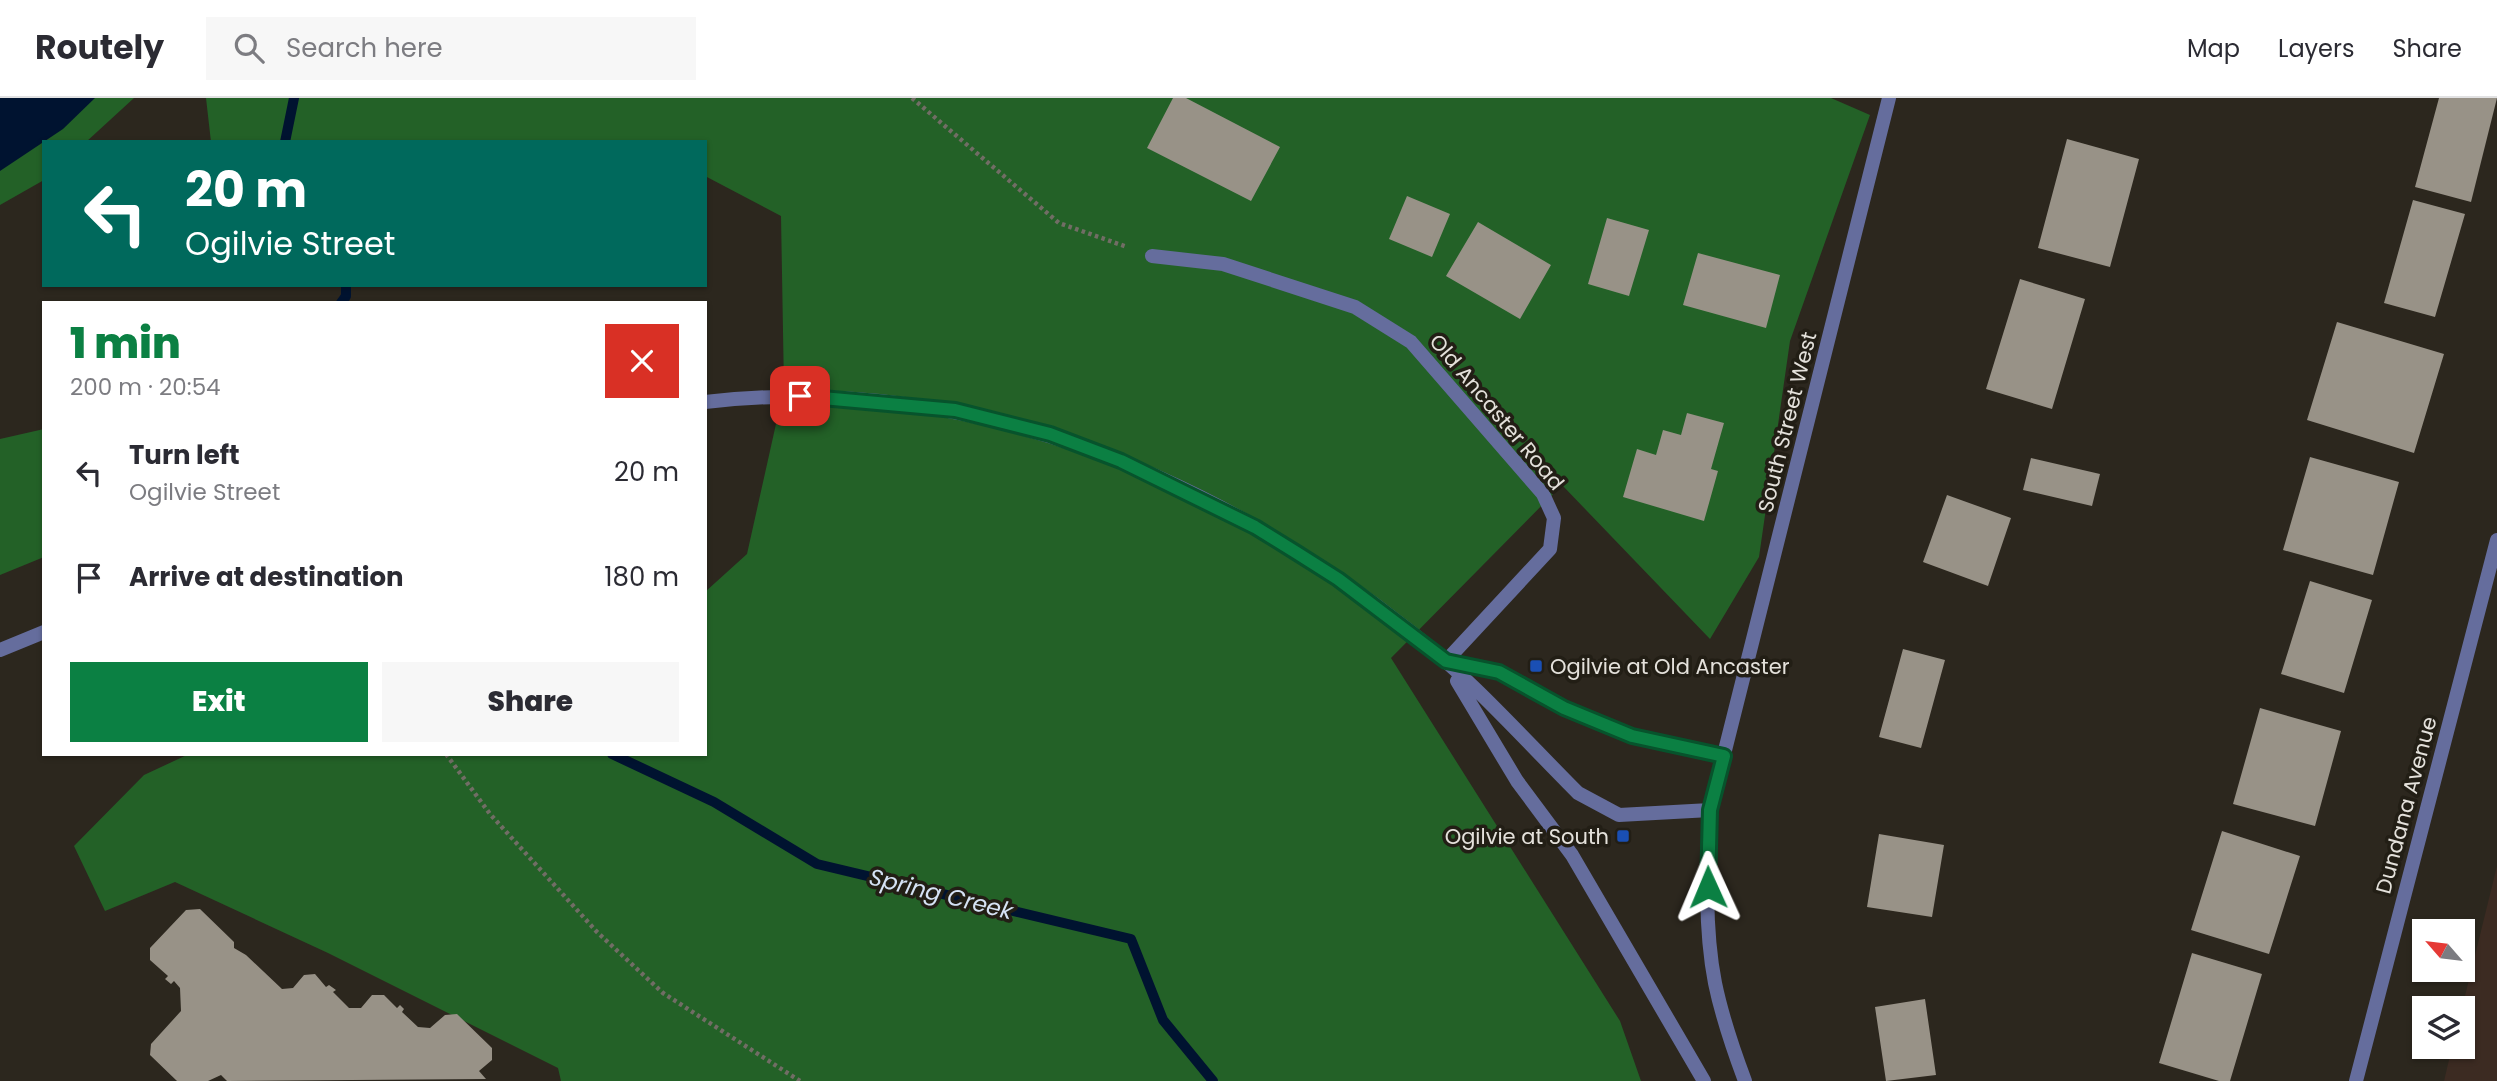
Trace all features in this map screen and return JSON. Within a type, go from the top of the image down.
[{"type":"street","name":"South Street West","points":[[1724,756],[1889,98]]},
{"type":"street","name":"Old Ancaster Road","points":[[1152,256],[1223,264],[1355,307],[1411,342],[1543,494],[1554,518],[1550,549],[1446,661]]},
{"type":"street","points":[[707,402],[800,396],[872,400],[955,410],[1050,434],[1144,471],[1255,527],[1338,579],[1446,661],[1578,793],[1619,815],[1710,810]]},
{"type":"street","name":"Dundana Avenue","points":[[2356,1081],[2497,540]]},
{"type":"street","points":[[0,650],[42,633]]},
{"type":"street","points":[[1446,661],[1499,672],[1564,708],[1632,736],[1724,756],[1710,810],[1707,867],[1714,981],[1727,1031],[1745,1081]]},
{"type":"street","points":[[1446,661],[1517,781],[1572,855],[1704,1081]]},
{"type":"path","points":[[912,98],[1059,223],[1152,256]]},
{"type":"path","points":[[447,756],[490,814],[597,933],[663,993],[800,1081]]},
{"type":"shaded area","points":[[2497,866],[2497,1081],[2444,1081],[2449,1059],[2475,1059],[2475,996],[2465,996],[2468,982],[2475,982],[2475,955]]},
{"type":"green space","points":[[0,98],[134,98],[88,140],[42,140],[42,181],[0,205]]},
{"type":"green space","points":[[206,98],[1831,98],[1870,115],[1790,341],[1759,557],[1710,639],[1562,485],[1391,658],[1620,1021],[1641,1081],[561,1081],[558,1068],[328,953],[175,882],[105,911],[74,846],[144,775],[185,756],[707,756],[707,590],[747,554],[784,388],[781,216],[707,177],[707,140],[211,140]]},
{"type":"green space","points":[[42,429],[42,558],[0,575],[0,439]]},
{"type":"water","points":[[0,98],[95,98],[63,129],[42,140],[42,143],[0,171]]},
{"type":"building","points":[[1173,98],[1186,98],[1280,147],[1251,201],[1147,148]]},
{"type":"building","points":[[2439,98],[2497,98],[2471,202],[2415,187]]},
{"type":"building","points":[[2067,139],[2139,159],[2110,267],[2038,248]]},
{"type":"building","points":[[1407,196],[1450,214],[1432,257],[1389,239]]},
{"type":"building","points":[[2413,200],[2465,214],[2435,317],[2384,303]]},
{"type":"building","points":[[1607,218],[1649,230],[1629,296],[1588,284]]},
{"type":"building","points":[[1478,222],[1551,265],[1520,319],[1446,276]]},
{"type":"building","points":[[1698,253],[1780,275],[1766,328],[1683,305]]},
{"type":"building","points":[[2020,279],[2085,299],[2052,409],[1986,389]]},
{"type":"building","points":[[2337,322],[2444,354],[2414,453],[2307,420]]},
{"type":"building","points":[[1687,413],[1724,423],[1711,469],[1718,471],[1704,521],[1623,497],[1637,449],[1656,455],[1663,430],[1681,435]]},
{"type":"building","points":[[2310,457],[2399,482],[2373,575],[2283,550]]},
{"type":"building","points":[[2031,458],[2100,474],[2092,506],[2023,490]]},
{"type":"building","points":[[1947,495],[2011,518],[1988,586],[1923,562]]},
{"type":"building","points":[[2310,581],[2372,600],[2344,693],[2281,674]]},
{"type":"building","points":[[1903,649],[1945,660],[1921,748],[1879,737]]},
{"type":"building","points":[[2260,708],[2341,731],[2315,826],[2233,804]]},
{"type":"building","points":[[2222,831],[2300,856],[2269,954],[2191,930]]},
{"type":"building","points":[[1879,834],[1944,845],[1932,917],[1867,907]]},
{"type":"building","points":[[200,909],[234,942],[234,948],[246,955],[282,989],[293,988],[304,975],[315,974],[326,987],[329,985],[336,990],[333,992],[349,1008],[361,1008],[372,995],[384,995],[397,1008],[400,1005],[404,1009],[402,1012],[418,1027],[430,1028],[445,1015],[457,1014],[492,1048],[492,1060],[479,1071],[486,1079],[227,1081],[221,1075],[208,1081],[177,1081],[150,1055],[151,1044],[181,1011],[180,988],[174,981],[171,984],[165,979],[168,976],[150,960],[150,948],[186,910]]},
{"type":"building","points":[[2192,953],[2262,974],[2230,1081],[2219,1081],[2159,1063]]},
{"type":"building","points":[[1925,999],[1936,1075],[1886,1081],[1875,1007]]},
{"type":"waterway","name":"Spring Creek","points":[[285,140],[294,98]]},
{"type":"waterway","name":"Spring Creek","points":[[342,301],[346,296],[346,287]]},
{"type":"waterway","name":"Spring Creek","points":[[616,756],[714,802],[817,864],[1131,939],[1163,1020],[1213,1081]]},
{"type":"place","name":"Ogilvie at Old Ancaster","points":[[1536,666]]},
{"type":"place","name":"Ogilvie at South","points":[[1623,836]]},
{"type":"route","points":[[800,396],[872,400],[955,410],[1050,434],[1121,461],[1255,527],[1338,579],[1410,631],[1446,661],[1499,672],[1564,708],[1632,736],[1724,756],[1710,810],[1708,887]]}]
